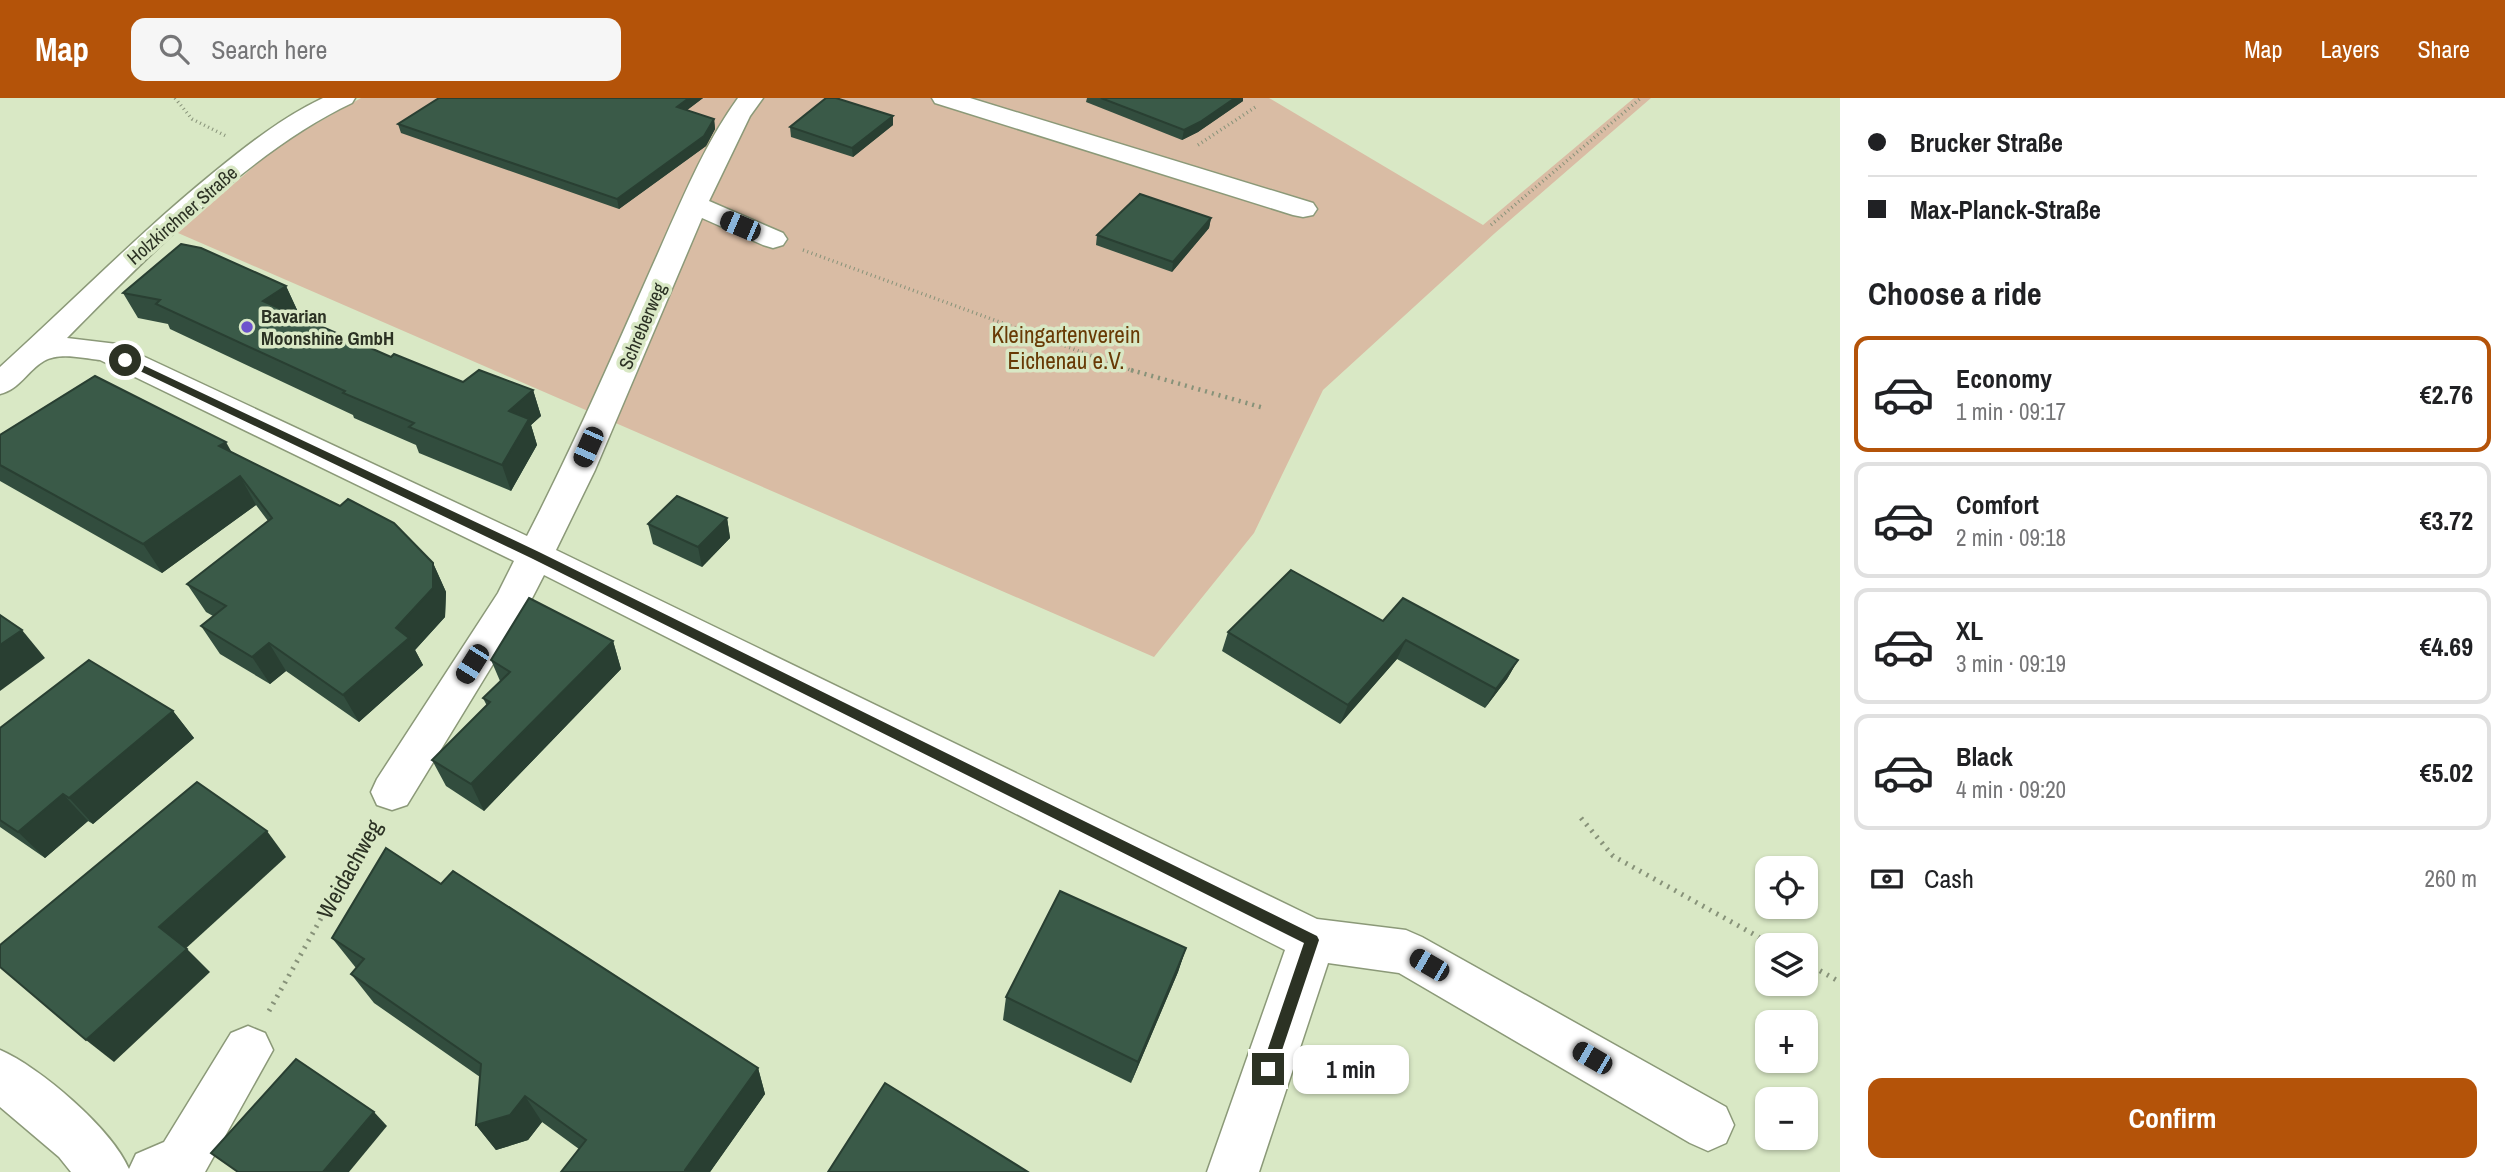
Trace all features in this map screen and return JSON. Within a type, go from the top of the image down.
[{"type":"street","name":"Holzkirchner Straße","points":[[0,384],[50,349],[179,215],[263,146],[322,107],[343,98]]},
{"type":"street","name":"Schreberweg","points":[[535,555],[578,470],[694,204],[738,116],[751,98]]},
{"type":"street","points":[[944,98],[1303,209]]},
{"type":"street","points":[[694,204],[773,239]]},
{"type":"street","points":[[50,349],[106,351],[535,555],[1312,940],[1406,952],[1708,1125]]},
{"type":"street","name":"Weidachweg","points":[[392,792],[513,600],[535,555]]},
{"type":"street","points":[[1233,1172],[1312,940]]},
{"type":"street","points":[[154,1172],[182,1161],[248,1050]]},
{"type":"street","points":[[0,1075],[77,1139],[104,1172]]},
{"type":"path","points":[[175,98],[192,119],[217,134],[263,146]]},
{"type":"path","points":[[1491,225],[1641,98]]},
{"type":"path","points":[[1168,166],[1257,106]]},
{"type":"path","points":[[773,239],[1141,374],[1264,408]]},
{"type":"path","name":"Weidachweg","points":[[248,1050],[392,792]]},
{"type":"path","points":[[1581,818],[1612,856],[1755,935]]},
{"type":"path","points":[[1818,970],[1840,982]]},
{"type":"green space","name":"Kleingartenverein Eichenau e.V.","points":[[361,98],[1269,98],[1483,225],[1634,98],[1651,98],[1495,233],[1323,390],[1254,533],[1154,657],[178,233],[277,146]]},
{"type":"building","points":[[439,98],[689,98],[677,107],[714,119],[704,136],[617,199],[398,124]]},
{"type":"building","points":[[826,98],[836,98],[893,116],[852,148],[790,127]]},
{"type":"building","points":[[1101,98],[1235,98],[1184,130]]},
{"type":"building","points":[[1140,194],[1211,218],[1173,262],[1097,235]]},
{"type":"building","points":[[181,244],[201,248],[286,286],[263,301],[391,357],[394,354],[463,382],[479,370],[533,390],[509,411],[529,419],[502,465],[409,427],[414,423],[343,393],[345,391],[156,304],[160,300],[123,293]]},
{"type":"building","points":[[95,376],[226,442],[219,446],[340,506],[348,499],[394,523],[433,563],[433,588],[396,628],[409,638],[343,695],[269,643],[252,657],[201,626],[226,606],[187,584],[272,518],[240,476],[143,544],[0,465],[0,435]]},
{"type":"building","points":[[677,496],[727,518],[698,547],[648,524]]},
{"type":"building","points":[[1291,570],[1383,621],[1403,598],[1518,660],[1496,689],[1406,640],[1348,705],[1228,632]]},
{"type":"building","points":[[529,598],[613,641],[471,784],[432,760],[490,702],[483,698],[510,672],[491,660]]},
{"type":"building","points":[[0,615],[22,630],[0,645]]},
{"type":"building","points":[[89,660],[173,711],[69,798],[63,794],[18,832],[0,820],[0,728]]},
{"type":"building","points":[[197,782],[267,831],[159,927],[187,949],[86,1040],[0,967],[0,945]]},
{"type":"building","points":[[386,848],[441,884],[453,871],[758,1068],[685,1172],[561,1172],[586,1140],[525,1096],[510,1115],[476,1125],[481,1064],[351,974],[364,959],[332,938]]},
{"type":"building","points":[[1060,891],[1186,948],[1138,1062],[1006,997]]},
{"type":"building","points":[[296,1059],[374,1112],[323,1172],[238,1172],[211,1153]]},
{"type":"building","points":[[885,1083],[1028,1172],[828,1172]]},
{"type":"place","name":"Bavarian Moonshine GmbH","points":[[247,327]]},
{"type":"route","points":[[125,360],[535,555],[1312,940],[1268,1069]]}]
